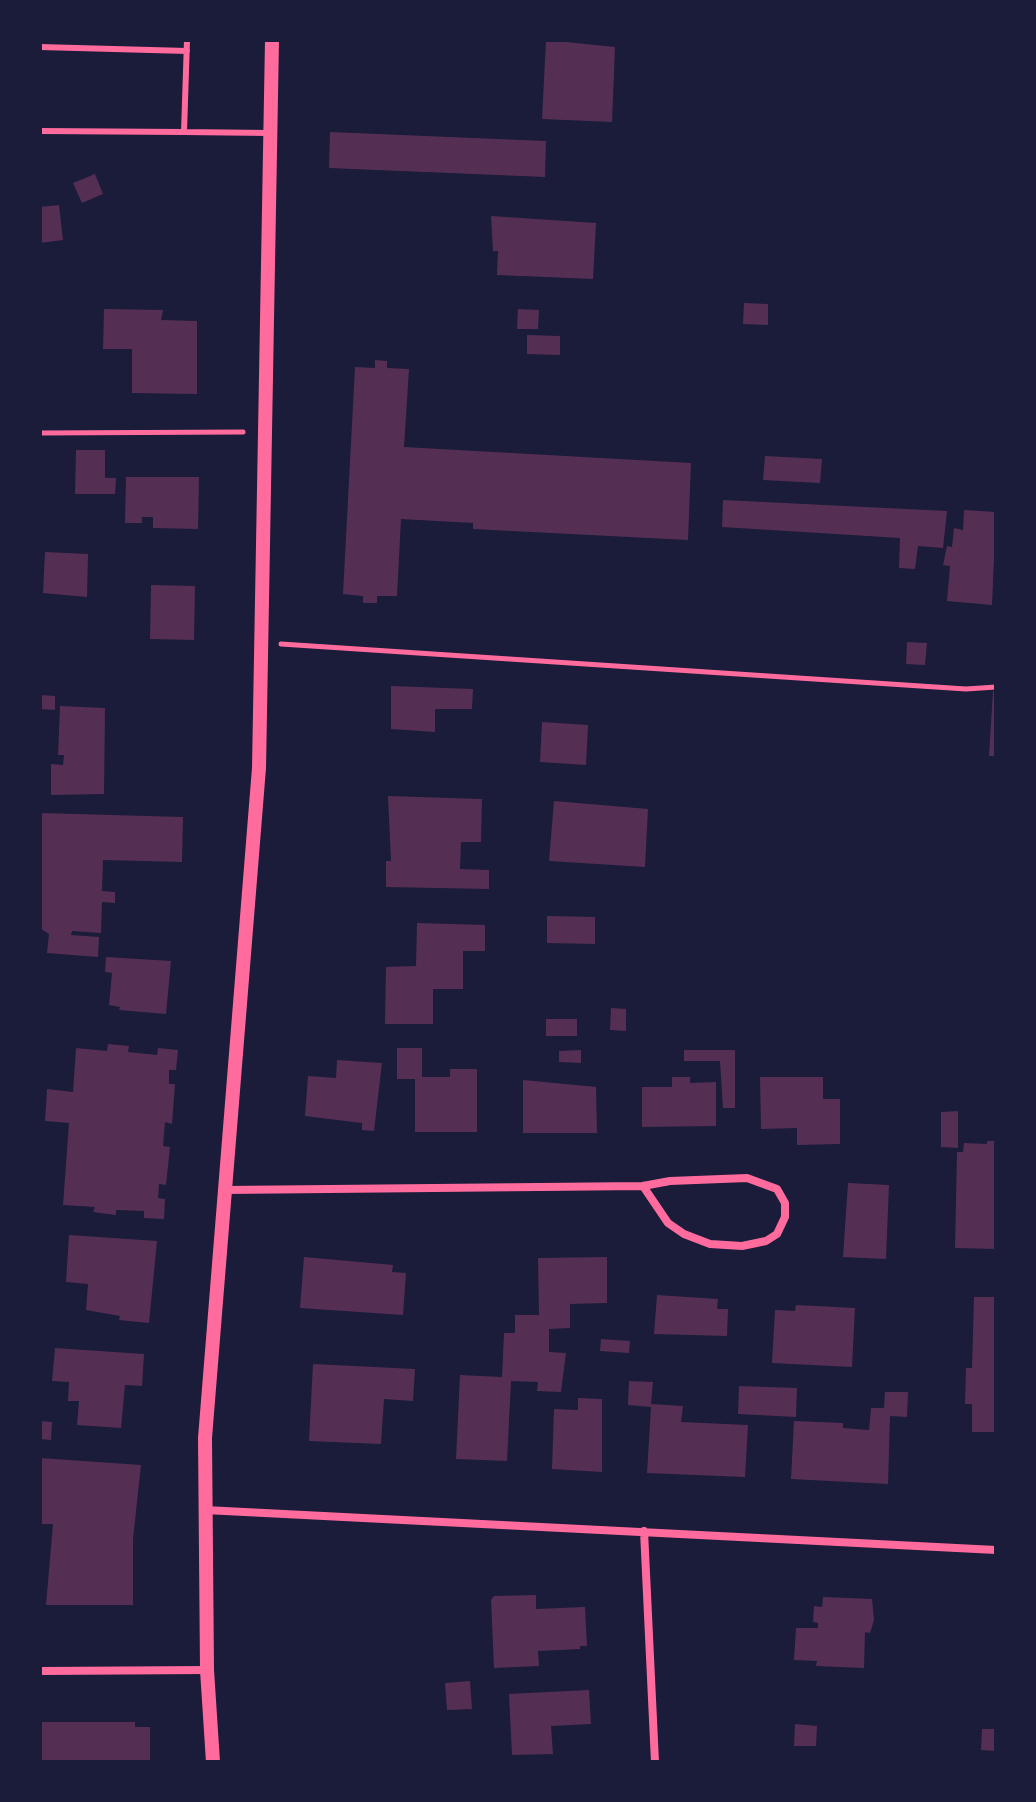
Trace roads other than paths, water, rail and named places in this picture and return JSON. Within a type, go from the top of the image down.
[{"type":"street","points":[[213,1762],[207,1670],[205,1438],[259,768],[264,643],[272,40]]},
{"type":"street","points":[[223,1190],[643,1186],[686,1180],[747,1178],[777,1189],[785,1203],[785,1217],[777,1234],[766,1241],[742,1246],[710,1244],[684,1234],[668,1223],[643,1186]]},
{"type":"street","points":[[205,1510],[996,1550]]},
{"type":"street","points":[[644,1531],[655,1762]]},
{"type":"street","points":[[40,1671],[207,1670]]},
{"type":"lane","points":[[184,132],[187,40]]},
{"type":"lane","points":[[40,47],[187,51]]},
{"type":"lane","points":[[40,131],[271,133]]}]
